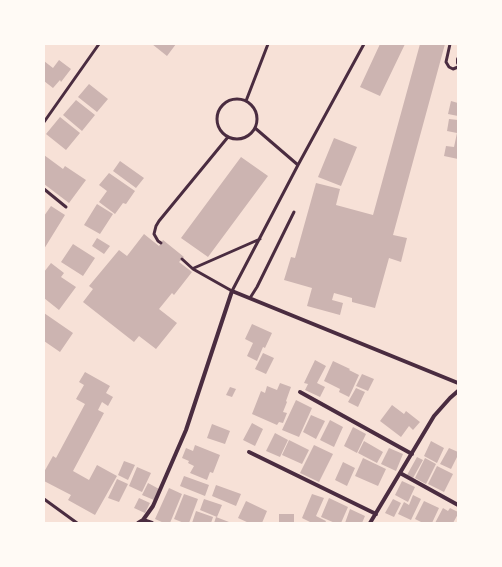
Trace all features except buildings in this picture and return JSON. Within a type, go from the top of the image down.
[{"type":"street","points":[[138,523],[143,520],[153,506],[186,430],[232,291],[458,383]]},
{"type":"street","points":[[370,523],[434,416],[458,391]]},
{"type":"street","points":[[300,392],[412,454]]},
{"type":"street","points":[[249,452],[376,514]]},
{"type":"street","points":[[400,473],[458,505]]},
{"type":"street","points":[[143,520],[152,523]]},
{"type":"lane","points":[[44,122],[99,44]]},
{"type":"lane","points":[[246,101],[268,44]]},
{"type":"lane","points":[[182,259],[193,268],[232,291],[364,44]]},
{"type":"lane","points":[[450,44],[446,62],[449,67],[453,69],[458,67]]},
{"type":"lane","points":[[239,99],[246,101],[253,106],[257,121],[255,128],[250,135],[235,140],[221,132],[217,125],[216,117],[224,103],[239,99]]},
{"type":"lane","points":[[255,128],[298,165]]},
{"type":"lane","points":[[161,243],[154,234],[159,221],[228,137]]},
{"type":"lane","points":[[44,189],[66,207]]},
{"type":"lane","points":[[250,298],[257,287],[294,212]]},
{"type":"lane","points":[[193,268],[260,239]]},
{"type":"lane","points":[[44,499],[77,523]]}]
